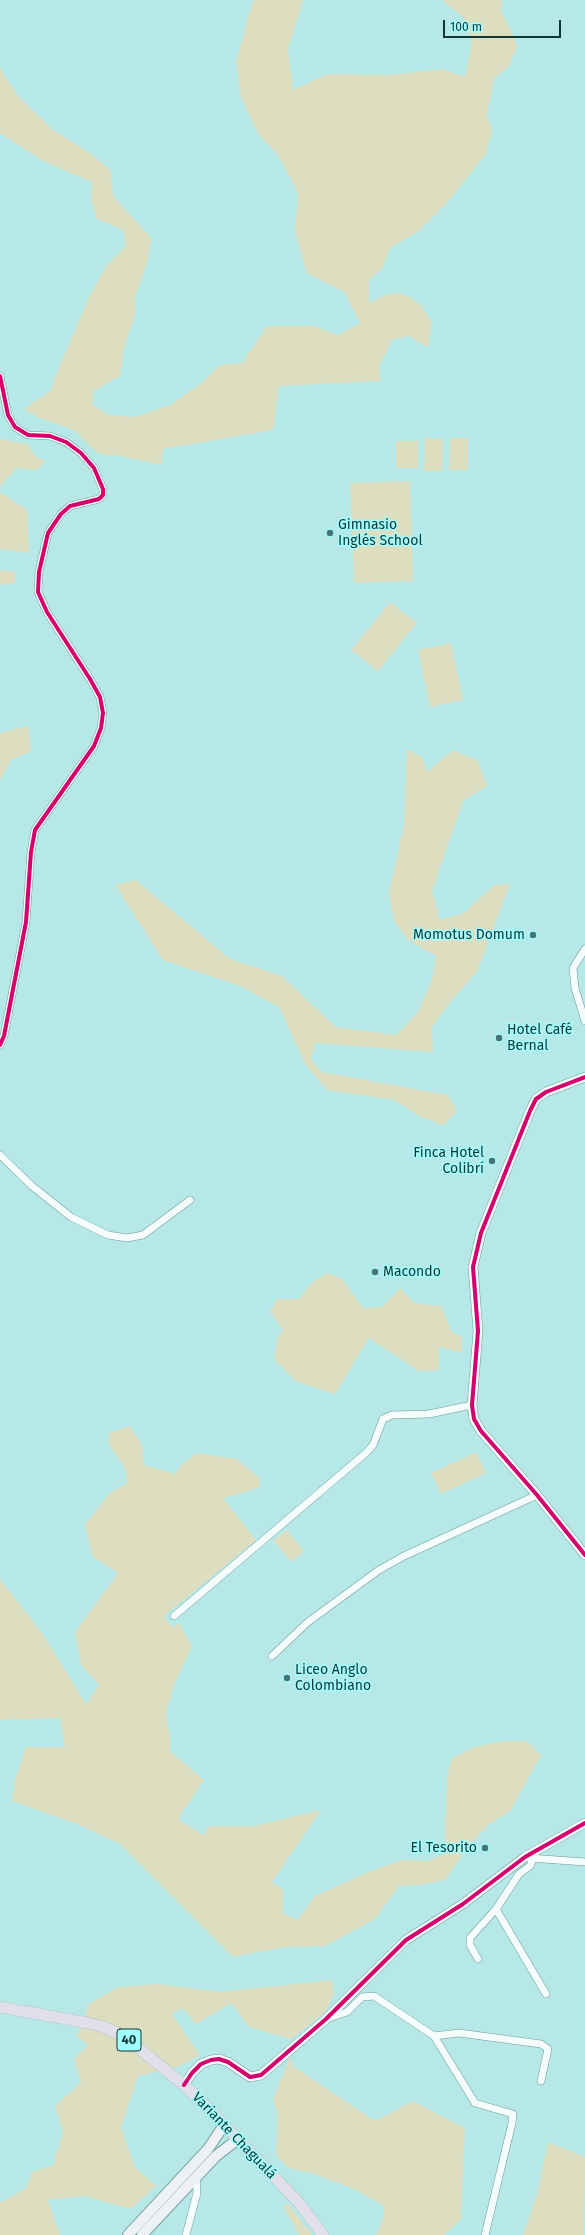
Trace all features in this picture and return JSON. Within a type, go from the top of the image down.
[{"type":"highway","name":"Variante Chagualá","points":[[0,2007],[104,2027],[125,2037],[184,2085],[300,2204],[323,2235]]},
{"type":"main road","points":[[128,2235],[208,2149],[224,2125]]},
{"type":"main road","points":[[142,2235],[216,2156],[238,2139]]},
{"type":"street","points":[[0,376],[8,415],[15,427],[28,435],[50,436],[66,442],[81,452],[94,468],[103,483],[103,495],[99,499],[70,506],[60,514],[48,533],[39,572],[38,592],[47,612],[100,697],[103,713],[101,728],[94,746],[35,830],[31,852],[26,922],[4,1036],[0,1045]]},
{"type":"street","points":[[585,949],[573,968],[575,988],[585,1021]]},
{"type":"street","points":[[585,1078],[546,1092],[536,1099],[481,1233],[473,1267],[478,1331],[472,1405],[474,1420],[481,1431],[537,1495],[585,1554]]},
{"type":"street","points":[[0,1155],[32,1186],[71,1217],[108,1235],[127,1238],[143,1235],[190,1200]]},
{"type":"street","points":[[174,1616],[367,1452],[374,1445],[383,1419],[392,1415],[429,1414],[472,1405]]},
{"type":"street","points":[[272,1656],[308,1622],[379,1570],[411,1553],[537,1495]]},
{"type":"street","points":[[184,2085],[192,2073],[201,2064],[211,2060],[219,2059],[228,2062],[250,2077],[261,2075],[326,2019],[406,1940],[463,1904],[529,1858],[585,1823]]},
{"type":"street","points":[[529,1858],[585,1862]]},
{"type":"street","points":[[478,1959],[470,1945],[470,1938],[496,1909],[519,1874],[530,1866],[529,1858]]},
{"type":"street","points":[[496,1909],[546,1994]]},
{"type":"street","points":[[326,2019],[347,2012],[362,1997],[374,1996],[434,2036],[472,2099],[479,2105],[513,2114],[485,2235]]},
{"type":"street","points":[[434,2036],[459,2033],[541,2044],[548,2049],[541,2081]]},
{"type":"street","points":[[186,2235],[197,2192],[196,2177]]},
{"type":"green space","points":[[253,0],[303,0],[288,49],[293,90],[327,74],[390,75],[442,69],[465,77],[472,42],[463,17],[442,0],[502,0],[501,12],[512,32],[517,47],[509,66],[494,79],[487,114],[492,130],[486,154],[445,205],[419,231],[390,248],[382,269],[369,280],[369,303],[385,295],[397,293],[408,296],[422,306],[432,323],[428,347],[408,336],[392,340],[379,367],[380,381],[279,386],[273,430],[163,449],[161,465],[96,452],[74,430],[37,417],[24,409],[51,390],[57,372],[89,297],[106,266],[126,246],[123,230],[97,219],[91,199],[92,182],[43,161],[0,133],[0,65],[1,70],[18,96],[52,129],[91,154],[111,170],[113,196],[152,239],[145,270],[136,293],[135,315],[124,348],[120,376],[94,391],[92,404],[108,415],[135,417],[170,405],[200,384],[220,365],[242,363],[267,326],[313,326],[338,335],[360,323],[344,292],[307,273],[295,232],[298,193],[278,155],[259,135],[241,98],[236,62]]},
{"type":"green space","points":[[425,438],[443,439],[442,471],[424,471]]},
{"type":"green space","points":[[450,438],[468,438],[468,470],[449,470]]},
{"type":"green space","points":[[0,439],[28,444],[34,455],[45,461],[37,470],[16,468],[0,487]]},
{"type":"green space","points":[[396,441],[418,441],[418,468],[396,468]]},
{"type":"green space","points":[[410,481],[413,581],[354,583],[350,483]]},
{"type":"green space","points":[[0,492],[27,510],[29,553],[0,549]]},
{"type":"green space","points":[[0,570],[15,572],[15,583],[0,585]]},
{"type":"green space","points":[[390,602],[417,623],[378,671],[351,650]]},
{"type":"green space","points":[[451,643],[463,700],[430,707],[418,650]]},
{"type":"green space","points":[[28,726],[31,751],[11,760],[0,780],[0,733]]},
{"type":"green space","points":[[407,749],[422,757],[427,772],[453,750],[478,761],[487,786],[463,801],[432,891],[440,920],[464,913],[494,885],[510,884],[477,972],[452,1000],[432,1027],[433,1052],[315,1043],[311,1060],[322,1072],[448,1095],[457,1111],[443,1125],[421,1117],[394,1100],[327,1090],[305,1064],[279,1007],[240,986],[163,960],[115,885],[136,880],[230,959],[282,976],[336,1027],[396,1035],[418,1012],[432,980],[436,956],[408,940],[394,921],[389,893],[404,824]]},
{"type":"green space","points":[[327,1273],[341,1278],[363,1308],[382,1307],[400,1288],[414,1303],[441,1306],[452,1332],[462,1337],[462,1353],[439,1347],[439,1370],[419,1371],[369,1338],[335,1394],[295,1381],[274,1359],[278,1337],[283,1330],[270,1312],[277,1299],[298,1299],[314,1281]]},
{"type":"green space","points":[[130,1426],[142,1445],[144,1465],[175,1474],[182,1464],[197,1453],[237,1459],[260,1478],[259,1488],[223,1498],[256,1540],[164,1616],[172,1627],[179,1623],[192,1646],[173,1687],[166,1714],[170,1736],[170,1751],[204,1780],[178,1819],[203,1835],[209,1826],[253,1826],[321,1810],[272,1882],[283,1890],[283,1913],[297,1920],[315,1896],[368,1872],[402,1860],[428,1861],[447,1853],[445,1832],[447,1778],[451,1759],[474,1747],[504,1741],[527,1741],[541,1755],[511,1810],[490,1824],[468,1846],[445,1880],[420,1885],[399,1886],[375,1919],[325,1946],[285,1947],[233,1957],[120,1844],[77,1824],[12,1801],[15,1780],[26,1747],[65,1747],[60,1718],[0,1720],[0,1579],[44,1636],[86,1704],[99,1685],[81,1665],[75,1632],[118,1573],[92,1556],[85,1524],[110,1493],[127,1483],[125,1468],[109,1445],[109,1433]]},
{"type":"green space","points":[[476,1452],[486,1473],[441,1494],[431,1473]]},
{"type":"green space","points":[[287,1530],[304,1551],[291,1562],[273,1540]]},
{"type":"green space","points":[[332,1980],[334,1994],[325,2012],[291,2039],[249,2027],[231,2003],[196,2024],[182,2008],[172,2014],[200,2055],[178,2067],[138,2076],[121,2128],[135,2167],[156,2186],[131,2209],[84,2196],[48,2200],[60,2235],[0,2235],[0,2203],[26,2188],[32,2172],[53,2165],[63,2132],[55,2106],[81,2082],[74,2059],[88,2045],[77,2036],[89,2004],[118,1987],[158,1984],[221,1992]]},
{"type":"green space","points":[[290,2057],[293,2066],[375,2121],[413,2101],[465,2128],[461,2219],[444,2235],[376,2235],[384,2216],[384,2206],[356,2190],[312,2173],[288,2168],[276,2155],[278,2116],[273,2099]]},
{"type":"green space","points":[[548,2142],[585,2157],[584,2235],[523,2235],[537,2194]]},
{"type":"green space","points":[[288,2204],[312,2235],[299,2235],[283,2206]]},
{"type":"cycle path","points":[[0,376],[8,415],[15,427],[28,435],[50,436],[66,442],[81,453],[94,468],[103,489],[103,495],[99,499],[70,506],[61,514],[48,533],[39,572],[38,592],[47,612],[100,697],[103,713],[101,728],[94,746],[35,830],[31,852],[26,922],[4,1036],[0,1045]]},
{"type":"cycle path","points":[[585,1077],[546,1092],[536,1099],[481,1233],[473,1267],[478,1331],[472,1405],[474,1419],[481,1431],[537,1495],[585,1555]]},
{"type":"cycle path","points":[[184,2085],[192,2073],[201,2064],[211,2060],[219,2059],[228,2062],[250,2077],[261,2075],[326,2019],[406,1940],[463,1904],[525,1857],[585,1823]]},
{"type":"place","name":"Gimnasio Inglés School","points":[[330,533]]},
{"type":"place","name":"Momotus Domum","points":[[533,935]]},
{"type":"place","name":"Hotel Café Bernal","points":[[499,1038]]},
{"type":"place","name":"Finca Hotel Colibrí","points":[[492,1161]]},
{"type":"place","name":"Macondo","points":[[375,1272]]},
{"type":"place","name":"Liceo Anglo Colombiano","points":[[287,1678]]},
{"type":"place","name":"El Tesorito","points":[[485,1848]]}]
